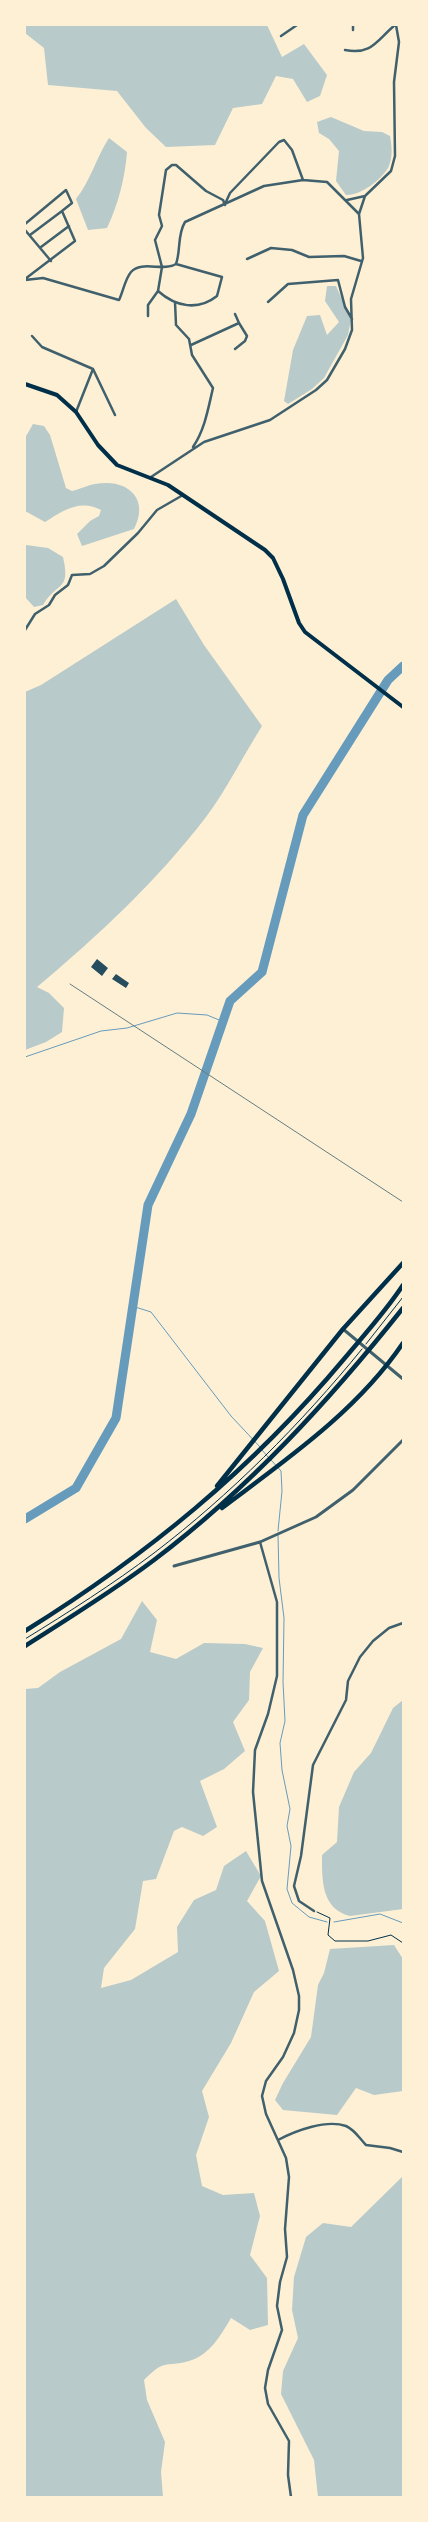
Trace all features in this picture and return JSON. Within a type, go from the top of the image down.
[{"type":"highway","points":[[192,1513],[243,1456],[343,1329],[403,1263]]},
{"type":"highway","points":[[25,1632],[111,1576],[192,1513],[278,1432],[367,1333],[403,1285]]},
{"type":"highway","points":[[201,1523],[287,1443],[363,1358],[403,1308]]},
{"type":"highway","points":[[25,1646],[116,1588],[295,1454],[352,1402],[387,1366],[403,1343]]},
{"type":"main road","points":[[25,384],[57,396],[76,412],[98,445],[116,466],[137,475],[150,476],[184,494],[273,558],[299,622],[305,632],[403,708]]},
{"type":"street","points":[[281,36],[297,25]]},
{"type":"street","points":[[352,30],[353,25]]},
{"type":"street","points":[[345,50],[357,53],[369,50],[396,25]]},
{"type":"street","points":[[150,476],[192,448],[232,431],[270,420],[316,390],[327,380],[345,349],[350,339],[353,320],[351,298],[361,262],[359,214],[365,196],[391,171],[395,156],[394,82],[399,42],[396,25]]},
{"type":"street","points":[[225,205],[230,193],[279,142],[284,140],[292,150],[303,180]]},
{"type":"street","points":[[148,316],[148,304],[158,291],[162,267],[155,240],[162,226],[159,215],[166,170],[172,165],[176,165],[206,191],[223,200],[225,205]]},
{"type":"street","points":[[25,279],[43,278],[86,293],[119,300],[131,272],[136,268],[170,268],[176,264],[180,248],[180,230],[185,222],[264,186],[303,180],[327,182],[359,214]]},
{"type":"street","points":[[25,224],[66,190],[72,202],[30,235]]},
{"type":"street","points":[[346,200],[365,196]]},
{"type":"street","points":[[25,279],[51,261],[75,240],[62,211]]},
{"type":"street","points":[[41,247],[69,226]]},
{"type":"street","points":[[25,230],[51,261]]},
{"type":"street","points":[[247,259],[271,248],[292,250],[309,257],[344,256],[361,262]]},
{"type":"street","points":[[158,291],[175,302],[196,306],[217,296],[217,289],[222,277],[176,264]]},
{"type":"street","points":[[268,302],[288,284],[338,280],[345,307],[353,320]]},
{"type":"street","points":[[175,302],[176,325],[189,339],[192,356],[213,388],[208,402],[205,426],[192,448]]},
{"type":"street","points":[[235,349],[245,341],[247,336],[236,314]]},
{"type":"street","points":[[191,345],[240,323]]},
{"type":"street","points":[[32,336],[42,347],[93,370],[115,415]]},
{"type":"street","points":[[76,412],[93,370]]},
{"type":"street","points":[[25,630],[35,614],[49,605],[55,595],[68,585],[72,575],[90,574],[104,566],[132,540],[157,510],[184,494]]},
{"type":"street","points":[[343,1329],[403,1379]]},
{"type":"street","points":[[174,1566],[260,1542],[316,1517],[342,1500],[403,1440]]},
{"type":"street","points":[[260,1542],[277,1602],[277,1676],[268,1714],[255,1750],[253,1792],[262,1881],[293,1970],[299,1996],[299,2010],[294,2033],[283,2057],[266,2081],[262,2096],[266,2114],[286,2158],[289,2177],[285,2229],[287,2257],[280,2282],[277,2306],[282,2330],[268,2370],[265,2388],[268,2404],[288,2441],[288,2475],[291,2497]]},
{"type":"street","points":[[314,1911],[299,1901],[294,1886],[301,1856],[313,1765],[346,1700],[348,1681],[360,1657],[373,1641],[389,1628],[403,1623]]},
{"type":"street","points":[[278,2140],[302,2128],[338,2125],[352,2130],[366,2146],[390,2148],[403,2152]]},
{"type":"path","points":[[370,1339],[403,1297]]},
{"type":"path","points":[[25,1639],[154,1553],[218,1500],[283,1437],[358,1354]]},
{"type":"path","points":[[314,1911],[330,1918],[328,1935],[334,1941],[368,1941],[391,1935],[403,1943]]},
{"type":"shaded area","points":[[25,25],[267,25],[282,57],[304,44],[327,75],[320,96],[307,102],[293,79],[276,76],[262,104],[233,108],[215,145],[166,147],[146,128],[117,91],[48,85],[44,48],[25,33]]},
{"type":"shaded area","points":[[331,117],[364,131],[382,132],[390,136],[391,160],[385,173],[364,190],[352,195],[346,195],[336,181],[339,151],[329,139],[319,133],[317,122]]},
{"type":"shaded area","points":[[109,138],[127,152],[123,181],[118,201],[107,228],[88,230],[76,199],[86,184]]},
{"type":"shaded area","points":[[327,286],[336,286],[351,319],[348,335],[324,378],[312,389],[288,404],[284,401],[293,350],[307,316],[320,315],[327,335],[339,322],[325,301]]},
{"type":"shaded area","points":[[33,424],[44,426],[50,435],[66,488],[72,491],[107,483],[126,487],[132,493],[137,500],[139,508],[134,529],[82,546],[77,534],[90,521],[99,516],[101,510],[86,506],[72,507],[45,522],[25,511],[25,438]]},
{"type":"shaded area","points":[[26,545],[48,548],[63,557],[65,568],[64,581],[61,585],[48,597],[43,605],[34,607],[25,597]]},
{"type":"shaded area","points":[[176,599],[204,645],[262,726],[221,795],[187,841],[126,907],[37,987],[49,993],[64,1008],[62,1032],[46,1042],[25,1050],[25,692],[41,685]]},
{"type":"shaded area","points":[[142,1601],[157,1620],[150,1652],[176,1659],[204,1643],[245,1644],[263,1648],[250,1672],[249,1700],[233,1722],[245,1751],[224,1769],[200,1781],[217,1827],[203,1836],[182,1827],[174,1831],[156,1879],[143,1881],[135,1929],[104,1968],[101,1988],[131,1980],[178,1952],[177,1927],[194,1900],[216,1890],[224,1866],[246,1851],[261,1876],[247,1901],[265,1921],[279,1971],[254,1992],[231,2043],[202,2091],[209,2117],[196,2155],[202,2186],[223,2195],[254,2193],[260,2216],[250,2255],[267,2278],[268,2325],[250,2330],[231,2318],[214,2344],[203,2354],[189,2361],[161,2366],[144,2380],[147,2400],[165,2442],[161,2472],[163,2497],[25,2497],[25,1689],[38,1688],[60,1672],[121,1639]]},
{"type":"shaded area","points":[[403,1700],[403,1909],[350,1916],[333,1907],[328,1900],[323,1883],[322,1855],[337,1842],[339,1807],[354,1772],[371,1753],[393,1708]]},
{"type":"shaded area","points":[[394,1945],[403,1959],[403,2091],[374,2095],[356,2088],[337,2115],[283,2110],[275,2100],[311,2037],[318,1985],[324,1973],[330,1949]]},
{"type":"shaded area","points":[[403,2176],[403,2497],[318,2497],[314,2460],[281,2394],[283,2371],[298,2338],[292,2310],[294,2277],[306,2237],[323,2223],[351,2227]]},
{"type":"building","points":[[97,959],[108,968],[102,976],[91,967]]},
{"type":"building","points":[[116,974],[129,983],[126,988],[112,979]]},
{"type":"waterway","points":[[25,1519],[76,1488],[116,1418],[148,1205],[191,1114],[230,1001],[262,972],[303,815],[388,680],[403,666]]},
{"type":"waterway","points":[[25,1057],[101,1031],[127,1028],[177,1013],[207,1015],[224,1022]]},
{"type":"waterway","points":[[132,1306],[151,1312],[231,1416],[260,1447]]},
{"type":"waterway","points":[[262,1450],[268,1457]]},
{"type":"waterway","points":[[271,1460],[281,1471],[282,1491],[278,1531]]},
{"type":"waterway","points":[[278,1535],[279,1578],[284,1618],[283,1682],[285,1721],[280,1743],[282,1770],[290,1809],[287,1826],[291,1846],[287,1889],[292,1903],[309,1917],[327,1922]]},
{"type":"waterway","points":[[334,1922],[380,1914],[403,1923]]},
{"type":"railway","points":[[70,984],[403,1202]]}]
